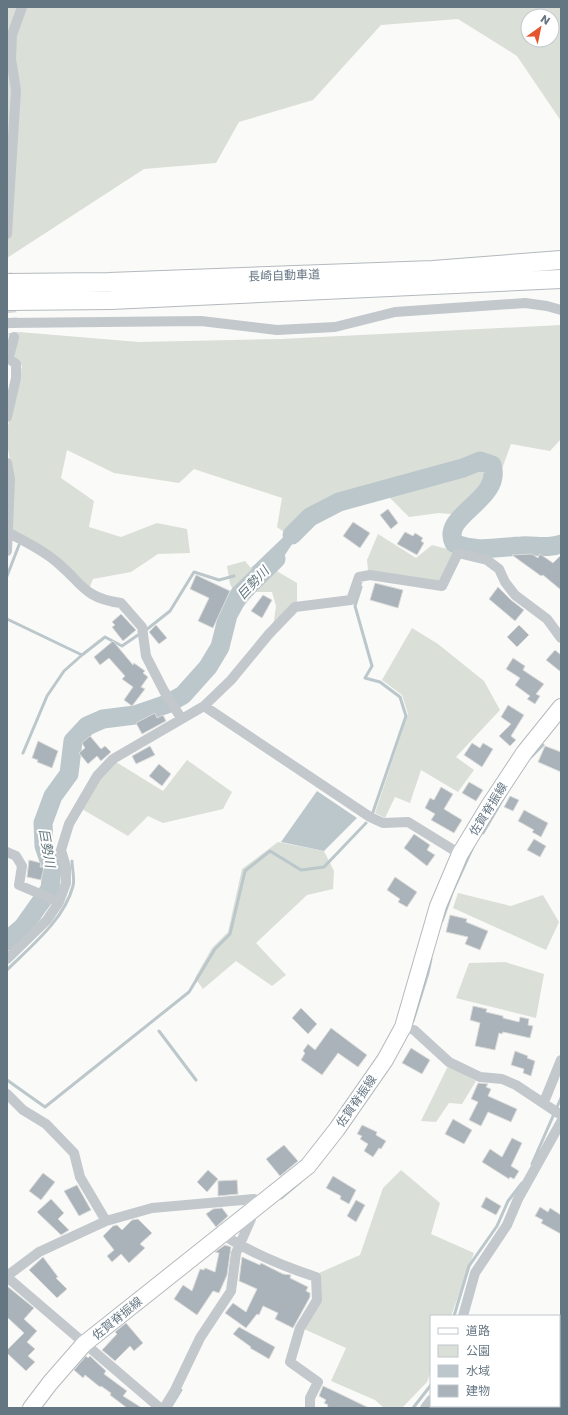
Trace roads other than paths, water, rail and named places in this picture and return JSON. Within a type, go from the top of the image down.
[{"type":"highway","name":"長崎自動車道","points":[[7,283],[109,282],[433,270],[561,260]]},
{"type":"highway","name":"長崎自動車道","points":[[7,301],[119,300],[561,279]]},
{"type":"main road","name":"佐賀脊振線","points":[[31,1408],[50,1382],[84,1344],[308,1166],[337,1129],[385,1060],[403,1027],[438,906],[460,854],[524,753],[561,707]]},
{"type":"street","points":[[7,234],[16,90],[9,60],[12,35],[22,7]]},
{"type":"street","points":[[7,323],[201,321],[277,330],[335,327],[395,312],[525,303],[547,306],[561,310]]},
{"type":"street","points":[[7,417],[16,378],[16,364],[8,357],[14,337]]},
{"type":"street","points":[[7,463],[10,479],[7,551]]},
{"type":"street","points":[[8,532],[53,558],[88,594],[104,601],[121,603],[142,627],[146,656],[164,691],[179,715]]},
{"type":"street","points":[[7,960],[48,920],[59,902],[66,882],[66,867],[61,850],[69,824],[97,776],[113,759],[179,715],[204,706],[231,680],[269,634],[295,607],[351,600],[359,577],[370,575],[442,586],[458,553],[486,560],[499,569],[505,582],[515,595],[547,619],[561,638]]},
{"type":"street","points":[[204,706],[370,817],[383,823],[408,822],[460,854]]},
{"type":"street","points":[[7,852],[16,856],[22,866],[19,885],[59,902]]},
{"type":"street","points":[[403,1027],[414,1030],[450,1062],[480,1077],[502,1079],[547,1104],[561,1114]]},
{"type":"street","points":[[547,1104],[561,1060]]},
{"type":"street","points":[[7,1094],[23,1110],[46,1124],[74,1153],[80,1177],[106,1221]]},
{"type":"street","points":[[463,1315],[475,1274],[507,1225],[518,1199],[561,1122]]},
{"type":"street","points":[[160,1408],[7,1276],[38,1252],[106,1221],[152,1208],[254,1199],[263,1202]]},
{"type":"street","points":[[164,1408],[175,1390],[200,1338],[231,1291],[236,1252],[250,1219],[250,1212]]},
{"type":"street","points":[[222,1234],[239,1246],[282,1266],[316,1277],[317,1300],[300,1328],[290,1362],[318,1382],[310,1398],[310,1408]]},
{"type":"water","points":[[310,517],[275,570],[261,580],[251,568],[297,524]]},
{"type":"water","points":[[317,791],[357,818],[324,851],[281,842]]},
{"type":"waterway","name":"巨勢川","points":[[292,535],[310,517],[339,502],[463,468],[480,461],[492,465],[493,477],[489,488],[456,524],[452,533],[454,543],[479,549],[526,546],[546,547],[561,544]]},
{"type":"waterway","points":[[7,576],[19,545]]},
{"type":"waterway","name":"巨勢川","points":[[7,941],[23,927],[50,889],[52,869],[44,846],[43,823],[53,796],[69,774],[73,741],[87,726],[103,719],[135,715],[167,704],[183,695],[208,667],[220,647],[228,615],[239,595],[276,559]]},
{"type":"waterway","points":[[146,630],[170,611],[194,572],[219,580],[234,576]]},
{"type":"waterway","points":[[361,587],[355,606],[372,666],[365,678],[380,682],[400,697],[406,716],[373,812]]},
{"type":"waterway","points":[[7,619],[82,655],[105,637],[122,646],[138,635]]},
{"type":"waterway","points":[[23,753],[47,696],[64,671],[82,655]]},
{"type":"waterway","points":[[531,757],[543,745]]},
{"type":"waterway","points":[[483,833],[507,792]]},
{"type":"waterway","points":[[7,1080],[45,1107],[189,992],[215,949],[230,934],[245,871],[270,851],[301,870],[324,867],[366,823]]},
{"type":"waterway","points":[[442,921],[452,893],[473,847]]},
{"type":"waterway","points":[[7,970],[46,932],[62,910],[69,898],[74,883],[72,861]]},
{"type":"waterway","points":[[413,1021],[431,959]]},
{"type":"waterway","points":[[159,1031],[196,1080]]},
{"type":"waterway","points":[[532,1164],[561,1098]]},
{"type":"waterway","points":[[281,1198],[300,1182]]},
{"type":"waterway","points":[[454,1315],[469,1266],[497,1226],[508,1201],[522,1183]]},
{"type":"waterway","points":[[413,1408],[430,1386]]},
{"type":"waterway","points":[[170,1408],[181,1390]]},
{"type":"tunnel","points":[[7,273],[14,337]]}]
